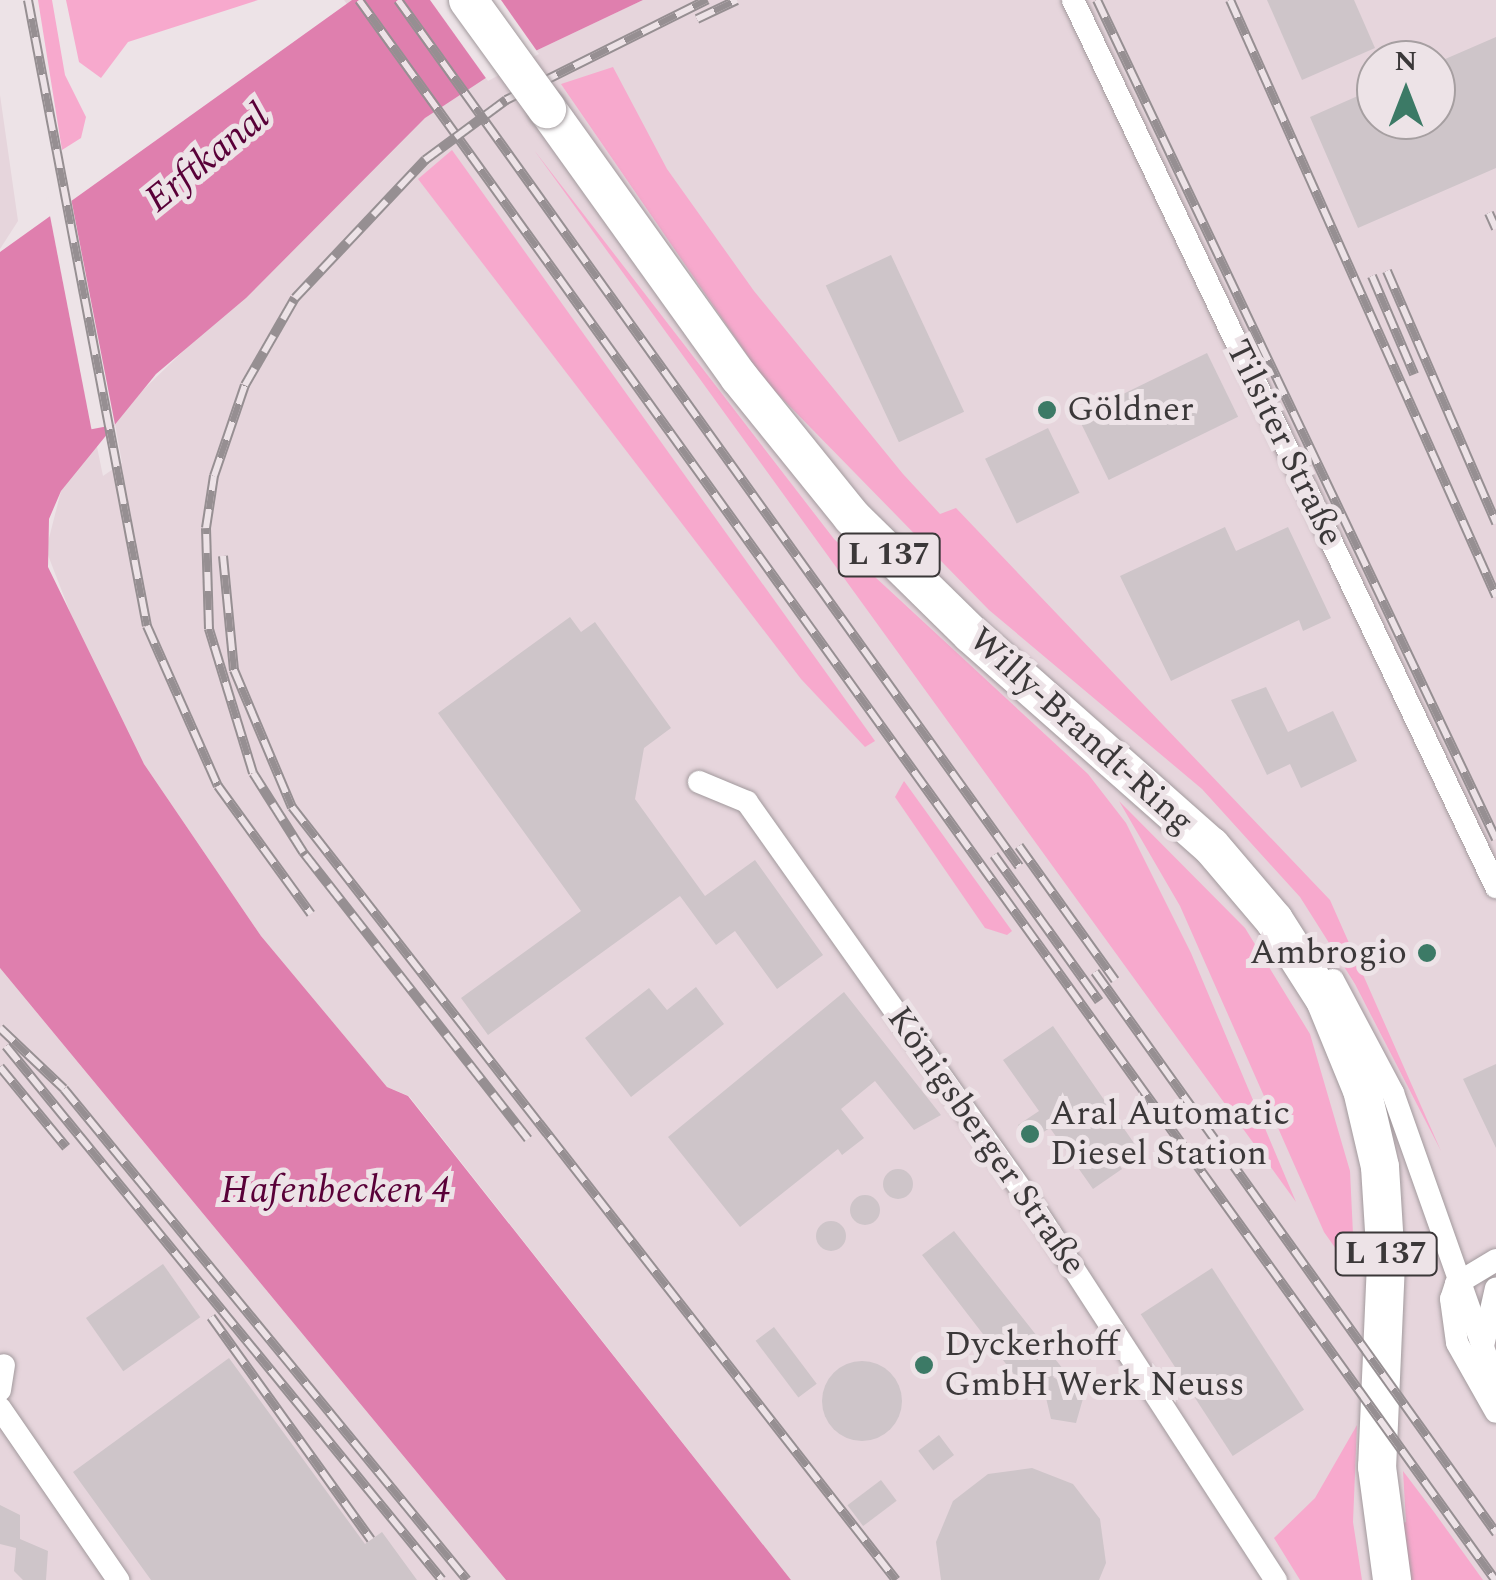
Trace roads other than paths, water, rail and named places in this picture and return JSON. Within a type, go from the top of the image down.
[{"type":"main road","name":"Willy-Brandt-Ring","points":[[468,0],[738,377],[852,517],[971,634],[1198,834],[1292,946],[1346,1046],[1380,1168],[1386,1263],[1378,1466],[1392,1580]]},
{"type":"street","name":"Tilsiter Straße","points":[[1072,0],[1496,886]]},
{"type":"street","name":"Königsberger Straße","points":[[700,782],[737,795],[756,814],[1027,1197],[1276,1580]]},
{"type":"street","points":[[1292,946],[1329,972],[1372,1050],[1411,1140],[1456,1284],[1496,1384]]},
{"type":"street","points":[[1456,1284],[1496,1260]]},
{"type":"street","points":[[1456,1284],[1457,1343],[1496,1412]]},
{"type":"street","points":[[1484,1355],[1482,1328],[1496,1288]]},
{"type":"street","points":[[0,1390],[4,1365]]},
{"type":"street","points":[[0,1408],[118,1580]]},
{"type":"water","name":"Hafenbecken 4","points":[[352,0],[643,0],[504,66],[425,118],[246,298],[156,374],[61,491],[49,519],[48,567],[144,764],[261,936],[387,1087],[408,1096],[791,1580],[506,1580],[0,968],[0,252]]},
{"type":"railway","points":[[28,0],[147,626],[218,786],[311,914]]},
{"type":"railway","points":[[359,0],[1495,1580]]},
{"type":"railway","points":[[398,0],[1019,866]]},
{"type":"railway","points":[[528,1139],[303,852],[253,773],[209,629],[206,528],[214,476],[245,385],[295,298],[425,160],[506,100],[707,0]]},
{"type":"railway","points":[[697,19],[737,0]]},
{"type":"railway","points":[[1097,0],[1496,839]]},
{"type":"railway","points":[[1230,0],[1496,596]]},
{"type":"railway","points":[[1489,213],[1496,229]]},
{"type":"railway","points":[[1387,271],[1496,523]]},
{"type":"railway","points":[[1372,276],[1414,374]]},
{"type":"railway","points":[[223,556],[234,670],[292,807],[896,1580]]},
{"type":"railway","points":[[1019,846],[1115,980]]},
{"type":"railway","points":[[994,855],[1099,1001]]},
{"type":"railway","points":[[1095,972],[1496,1533]]},
{"type":"railway","points":[[0,1028],[64,1089],[467,1580]]},
{"type":"railway","points":[[6,1046],[442,1580]]},
{"type":"railway","points":[[0,1067],[66,1147]]},
{"type":"railway","points":[[211,1317],[371,1540]]},
{"type":"place","name":"Göldner","points":[[1047,410]]},
{"type":"place","name":"Ambrogio","points":[[1427,953]]},
{"type":"place","name":"Aral Automatic Diesel Station","points":[[1030,1134]]},
{"type":"place","name":"Dyckerhoff GmbH Werk Neuss","points":[[924,1365]]},
{"type":"water label","name":"Erftkanal","points":[[208,159]]}]
